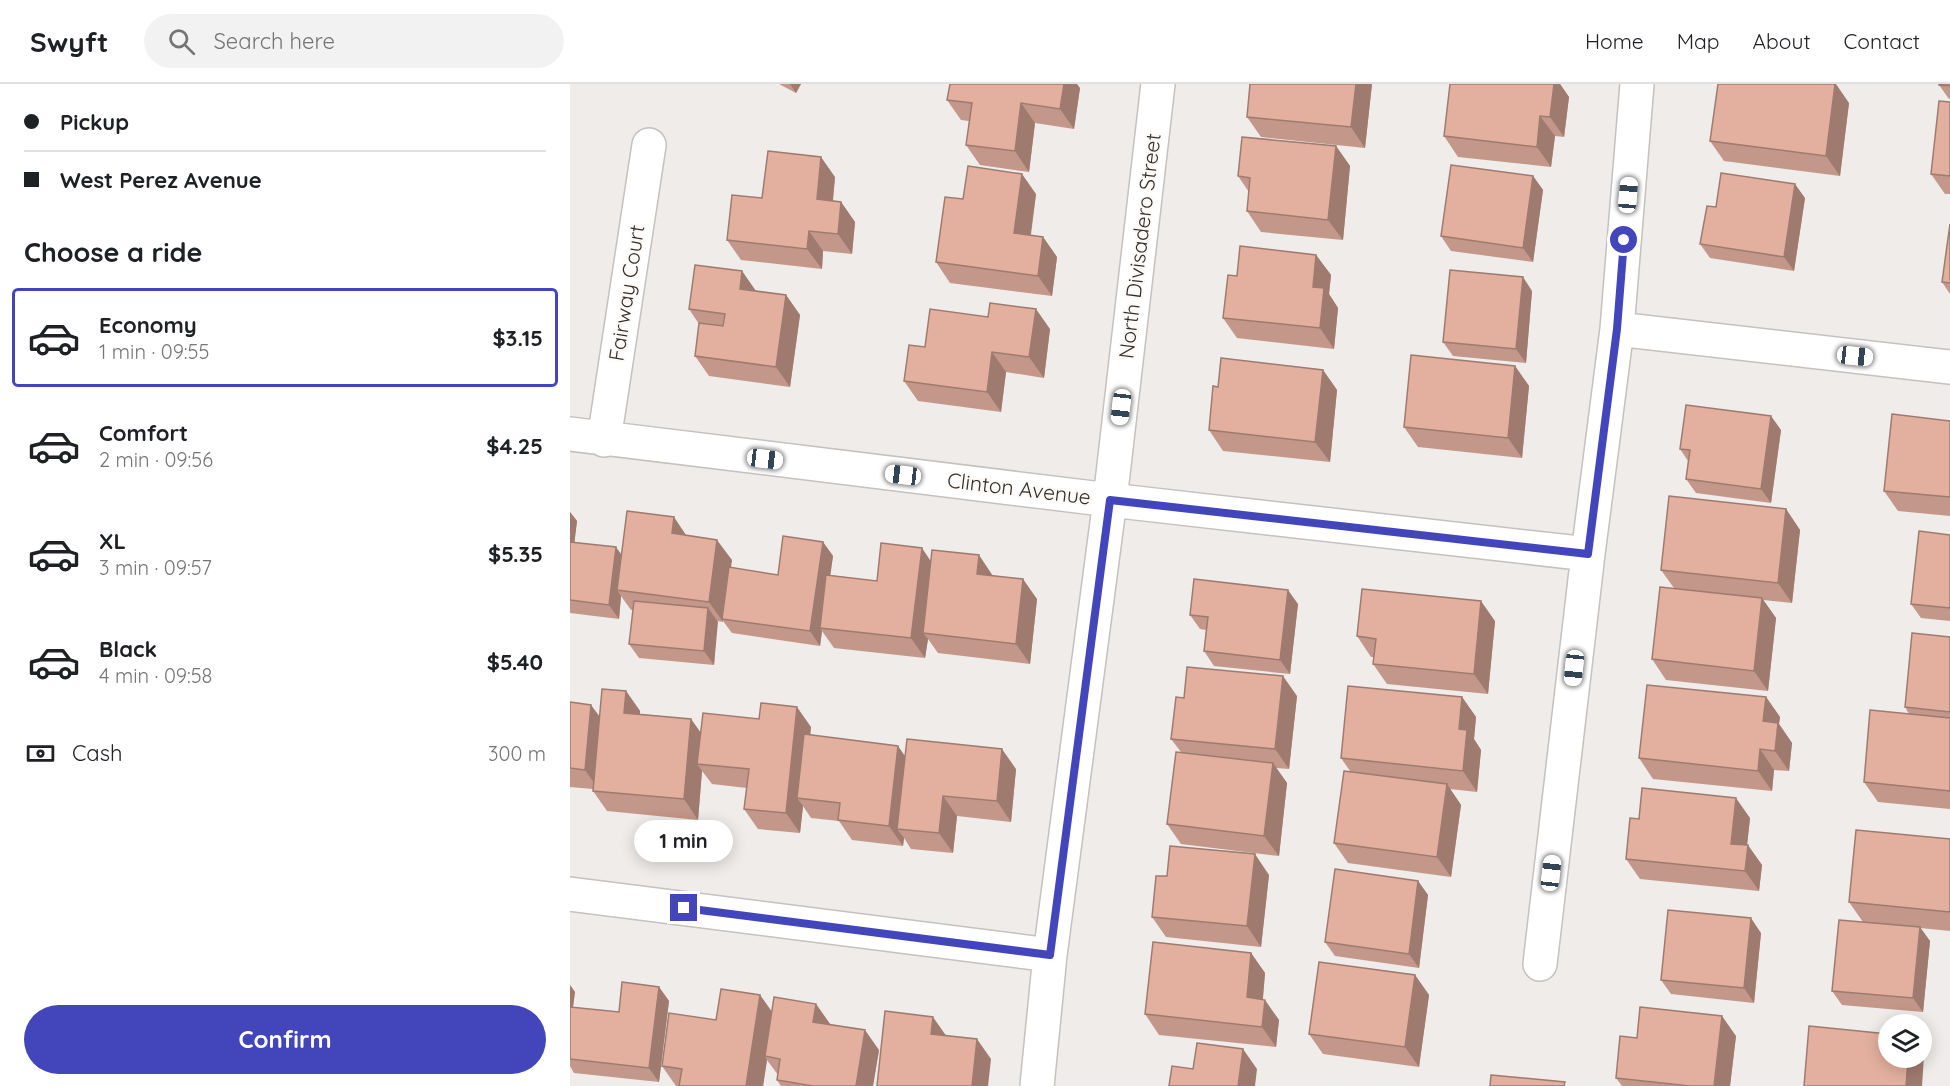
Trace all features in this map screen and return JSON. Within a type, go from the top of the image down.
[{"type":"street","name":"North Divisadero Street","points":[[1037,1086],[1050,955],[1110,500],[1158,84]]},
{"type":"street","points":[[1540,964],[1617,329],[1637,84]]},
{"type":"street","name":"Fairway Court","points":[[604,440],[649,145]]},
{"type":"street","points":[[1617,329],[1950,368]]},
{"type":"street","name":"Clinton Avenue","points":[[570,434],[604,440],[1110,500],[1588,554]]},
{"type":"street","points":[[570,894],[1050,955]]},
{"type":"building","points":[[950,84],[1064,84],[1060,109],[1021,103],[1015,151],[966,145],[972,103],[947,100]]},
{"type":"building","points":[[1250,84],[1356,84],[1351,127],[1247,117]]},
{"type":"building","points":[[1450,84],[1554,84],[1550,117],[1540,116],[1537,147],[1444,136]]},
{"type":"building","points":[[1718,84],[1835,84],[1826,156],[1710,141]]},
{"type":"building","points":[[1939,101],[1950,102],[1950,176],[1931,174]]},
{"type":"building","points":[[1242,137],[1336,146],[1328,220],[1247,211],[1250,178],[1238,176]]},
{"type":"building","points":[[768,151],[821,157],[817,199],[841,202],[838,234],[809,231],[807,249],[727,240],[732,195],[762,198]]},
{"type":"building","points":[[1451,165],[1533,176],[1523,248],[1441,236]]},
{"type":"building","points":[[968,166],[1022,174],[1014,233],[1043,237],[1038,276],[936,262],[945,197],[963,199]]},
{"type":"building","points":[[1721,173],[1795,184],[1784,257],[1700,244],[1707,206],[1716,207]]},
{"type":"building","points":[[1950,224],[1950,283],[1942,282]]},
{"type":"building","points":[[1240,246],[1316,255],[1313,287],[1324,288],[1320,328],[1223,318],[1228,275],[1237,276]]},
{"type":"building","points":[[695,265],[742,271],[740,289],[786,295],[776,367],[695,356],[699,323],[723,326],[725,314],[689,309]]},
{"type":"building","points":[[1450,270],[1523,277],[1516,349],[1443,342]]},
{"type":"building","points":[[990,303],[1036,309],[1029,357],[992,352],[987,392],[904,381],[909,345],[925,347],[930,309],[988,317]]},
{"type":"building","points":[[1411,355],[1515,366],[1508,438],[1404,427]]},
{"type":"building","points":[[1221,358],[1323,370],[1315,442],[1209,430],[1213,386],[1218,387]]},
{"type":"building","points":[[1686,405],[1771,416],[1761,489],[1686,479],[1690,450],[1680,449]]},
{"type":"building","points":[[1892,414],[1950,421],[1950,497],[1884,491]]},
{"type":"building","points":[[1669,496],[1786,509],[1778,583],[1661,570]]},
{"type":"building","points":[[627,511],[674,517],[672,533],[717,540],[709,602],[617,590]]},
{"type":"building","points":[[1919,531],[1950,535],[1950,608],[1911,604]]},
{"type":"building","points":[[783,536],[823,542],[810,631],[722,619],[729,567],[778,575]]},
{"type":"building","points":[[570,542],[616,547],[609,605],[570,600]]},
{"type":"building","points":[[881,543],[922,548],[911,638],[820,628],[826,575],[877,581]]},
{"type":"building","points":[[932,550],[979,555],[977,574],[1023,579],[1016,644],[923,633]]},
{"type":"building","points":[[1194,579],[1288,590],[1280,660],[1204,651],[1208,617],[1190,615]]},
{"type":"building","points":[[1660,587],[1762,598],[1754,671],[1652,659]]},
{"type":"building","points":[[1362,589],[1481,601],[1474,674],[1373,664],[1376,639],[1357,636]]},
{"type":"building","points":[[634,601],[708,608],[704,651],[629,644]]},
{"type":"building","points":[[1912,633],[1950,637],[1950,712],[1905,707]]},
{"type":"building","points":[[1187,667],[1283,676],[1275,749],[1171,739],[1176,697],[1184,698]]},
{"type":"building","points":[[1647,685],[1766,697],[1763,721],[1778,723],[1775,751],[1760,749],[1758,771],[1639,758]]},
{"type":"building","points":[[1348,686],[1462,697],[1459,729],[1467,730],[1463,771],[1341,758]]},
{"type":"building","points":[[602,689],[626,691],[624,713],[691,719],[684,799],[593,791]]},
{"type":"building","points":[[570,702],[591,705],[585,770],[570,768]]},
{"type":"building","points":[[761,703],[797,707],[786,813],[744,809],[749,769],[697,764],[703,713],[759,719]]},
{"type":"building","points":[[1870,710],[1950,718],[1950,791],[1864,782]]},
{"type":"building","points":[[804,734],[898,746],[889,826],[838,820],[840,803],[797,798]]},
{"type":"building","points":[[907,739],[1002,749],[997,801],[943,796],[939,833],[897,829]]},
{"type":"building","points":[[1176,752],[1273,763],[1264,836],[1167,824]]},
{"type":"building","points":[[1344,771],[1447,784],[1437,857],[1334,843]]},
{"type":"building","points":[[1642,788],[1736,798],[1731,844],[1748,845],[1745,871],[1626,859],[1630,818],[1639,819]]},
{"type":"building","points":[[1856,830],[1950,839],[1950,912],[1849,902]]},
{"type":"building","points":[[1170,846],[1255,854],[1247,926],[1152,917],[1156,876],[1167,876]]},
{"type":"building","points":[[1335,869],[1418,881],[1409,954],[1325,942]]},
{"type":"building","points":[[1668,910],[1751,918],[1744,988],[1661,980]]},
{"type":"building","points":[[1839,920],[1920,927],[1913,998],[1832,991]]},
{"type":"building","points":[[1153,942],[1251,953],[1247,997],[1265,1000],[1262,1027],[1145,1014]]},
{"type":"building","points":[[1319,962],[1415,975],[1405,1047],[1309,1034]]},
{"type":"building","points":[[622,982],[659,987],[649,1068],[570,1059],[570,1007],[619,1012]]},
{"type":"building","points":[[721,989],[760,995],[746,1086],[679,1086],[682,1069],[662,1066],[669,1013],[716,1020]]},
{"type":"building","points":[[774,997],[816,1004],[813,1022],[865,1030],[856,1086],[813,1086],[777,1080],[780,1059],[765,1056]]},
{"type":"building","points":[[1640,1007],[1722,1016],[1714,1086],[1690,1086],[1616,1078],[1620,1036],[1637,1038]]},
{"type":"building","points":[[885,1011],[933,1017],[931,1034],[977,1039],[972,1086],[877,1086]]},
{"type":"building","points":[[1809,1026],[1878,1033],[1878,1068],[1907,1068],[1906,1086],[1804,1086]]},
{"type":"building","points":[[1197,1043],[1243,1049],[1238,1086],[1169,1086],[1172,1066],[1193,1069]]},
{"type":"building","points":[[1491,1075],[1565,1082],[1564,1086],[1490,1086]]},
{"type":"route","points":[[684,908],[1050,955],[1110,500],[1588,554],[1617,329],[1624,240]]}]
